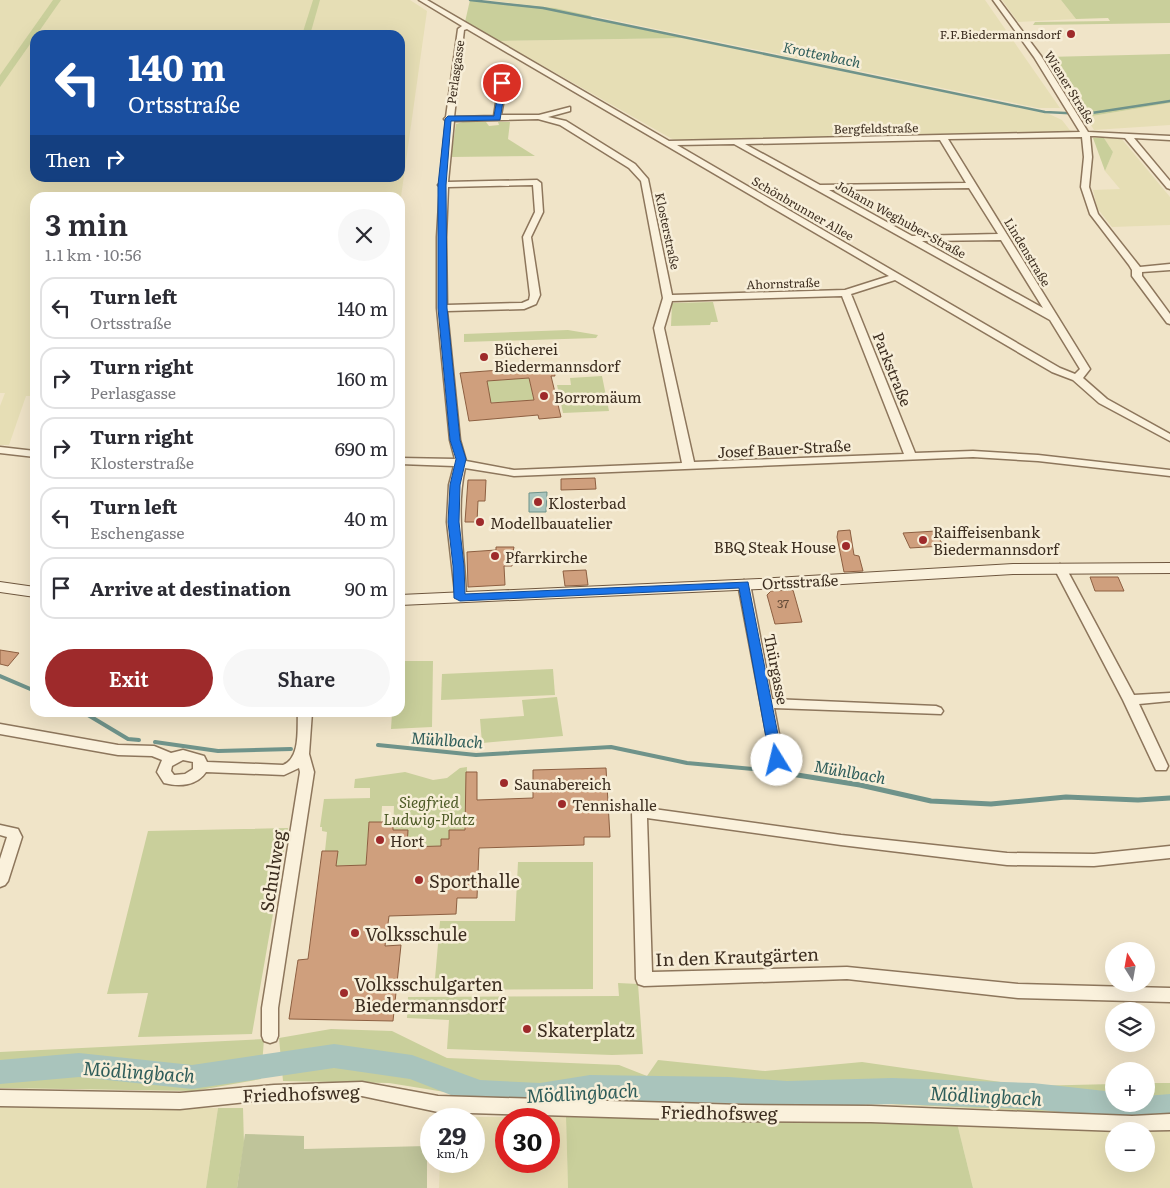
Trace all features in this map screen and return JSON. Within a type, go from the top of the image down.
[{"type":"street","name":"Schönbrunner Allee","points":[[422,0],[1056,370],[1077,378],[1103,401],[1170,438]]},
{"type":"street","name":"Wiener Straße","points":[[996,0],[1086,135],[1088,156],[1084,186],[1094,214],[1137,270],[1137,276],[1170,321]]},
{"type":"street","name":"Perlasgasse","points":[[460,598],[459,566],[453,522],[455,485],[460,463],[455,440],[442,308],[442,185],[448,119],[462,29],[468,26]]},
{"type":"street","points":[[497,118],[502,83]]},
{"type":"street","points":[[538,117],[567,109]]},
{"type":"street","name":"Klosterstraße","points":[[448,119],[538,117],[563,123],[632,166],[645,181],[668,298],[659,328],[689,467]]},
{"type":"street","name":"Bergfeldstraße","points":[[667,143],[1127,134],[1170,138]]},
{"type":"street","points":[[1127,134],[1170,186]]},
{"type":"street","name":"Lindenstraße","points":[[943,138],[1085,369],[1077,378]]},
{"type":"street","name":"Johann Weghuber-Straße","points":[[736,142],[1053,318]]},
{"type":"street","points":[[442,185],[534,182],[537,184],[539,212],[527,237],[535,295],[533,302],[524,306],[442,308]]},
{"type":"street","points":[[818,188],[973,185]]},
{"type":"street","points":[[910,239],[1004,237]]},
{"type":"street","points":[[1137,270],[1170,267]]},
{"type":"street","name":"Ahornstraße","points":[[668,298],[846,293],[896,277]]},
{"type":"street","name":"Parkstraße","points":[[846,293],[910,456]]},
{"type":"street","points":[[0,450],[30,453]]},
{"type":"street","name":"Josef Bauer-Straße","points":[[405,461],[460,463],[514,473],[973,454],[1038,458],[1170,473]]},
{"type":"street","points":[[1060,568],[1130,700],[1161,766]]},
{"type":"street","name":"Ortsstraße","points":[[405,600],[1060,568],[1170,568]]},
{"type":"street","name":"Thürgasse","points":[[744,584],[777,760]]},
{"type":"street","points":[[0,587],[30,591]]},
{"type":"street","points":[[1130,700],[1170,697]]},
{"type":"street","points":[[767,703],[936,711]]},
{"type":"street","name":"Schulweg","points":[[270,1036],[270,1008],[307,772],[303,750],[305,717]]},
{"type":"street","points":[[0,729],[118,750],[154,751],[171,759]]},
{"type":"street","points":[[202,767],[199,759],[190,755],[171,759],[165,765],[164,772],[166,776],[175,781],[192,778],[202,767],[284,770],[292,767],[303,750]]},
{"type":"street","name":"In den Krautgärten","points":[[1170,852],[1094,860],[1007,859],[841,840],[639,812],[644,979],[846,973],[1018,991],[1170,995]]},
{"type":"street","points":[[0,830],[13,833],[15,837],[0,881]]},
{"type":"street","name":"Friedhofsweg","points":[[0,1098],[180,1100],[274,1092],[362,1089],[438,1104],[742,1113],[871,1114],[1132,1124],[1170,1122]]},
{"type":"shaded area","points":[[0,0],[410,0],[427,11],[405,168],[405,30],[30,30],[30,182],[403,182],[402,192],[30,192],[30,396],[26,396],[9,445],[0,445],[0,406],[5,393],[0,393]]},
{"type":"shaded area","points":[[485,0],[985,0],[1060,108],[1038,108],[555,8]]},
{"type":"shaded area","points":[[1002,0],[1061,0],[1076,19],[1018,22]]},
{"type":"shaded area","points":[[684,38],[1049,114],[1062,120],[1072,133],[674,140],[499,41]]},
{"type":"shaded area","points":[[1170,103],[1170,125],[1094,130],[1086,117]]},
{"type":"shaded area","points":[[1098,135],[1120,137],[1170,197],[1170,225],[1112,227],[1097,208],[1093,190],[1120,189],[1105,171],[1113,152],[1104,138],[1093,138]]},
{"type":"shaded area","points":[[0,1106],[218,1108],[206,1188],[0,1188]]},
{"type":"shaded area","points":[[485,1117],[495,1117],[495,1173],[560,1173],[560,1117],[566,1117],[568,1188],[439,1188],[440,1173],[485,1173]]},
{"type":"shaded area","points":[[957,1123],[1105,1126],[1105,1172],[1155,1172],[1155,1128],[1170,1128],[1170,1188],[973,1188]]},
{"type":"green space","points":[[53,0],[61,0],[40,30],[32,30]]},
{"type":"green space","points":[[313,0],[320,0],[311,30],[304,30]]},
{"type":"green space","points":[[470,0],[555,8],[592,16],[588,18],[684,38],[499,41],[465,22]]},
{"type":"green space","points":[[1061,0],[1170,0],[1170,23],[1033,25],[1035,22],[1110,21],[1108,18],[1076,19]]},
{"type":"green space","points":[[30,33],[30,44],[0,87],[0,75]]},
{"type":"green space","points":[[1170,54],[1170,103],[1086,117],[1070,89],[1046,57]]},
{"type":"green space","points":[[463,122],[486,122],[489,126],[499,125],[498,122],[510,122],[508,139],[535,156],[451,157],[456,124]]},
{"type":"green space","points":[[1093,138],[1104,138],[1113,152],[1105,171]]},
{"type":"green space","points":[[713,302],[718,322],[711,322],[710,325],[671,326],[672,303]]},
{"type":"green space","points":[[568,330],[598,335],[596,338],[464,342],[464,334]]},
{"type":"green space","points":[[602,376],[609,411],[563,413],[557,385],[571,385],[570,378]]},
{"type":"green space","points":[[529,378],[534,400],[485,403],[483,392],[489,392],[487,381]]},
{"type":"green space","points":[[405,661],[433,661],[432,727],[391,729],[392,717],[405,717]]},
{"type":"green space","points":[[553,669],[555,695],[441,700],[442,674]]},
{"type":"green space","points":[[557,697],[563,736],[482,743],[480,719],[524,716],[522,700]]},
{"type":"green space","name":"Siegfried Ludwig-Platz","points":[[467,767],[465,830],[450,830],[449,839],[441,839],[441,846],[407,847],[393,830],[394,806],[382,806],[381,822],[369,822],[366,858],[376,858],[349,912],[353,865],[336,866],[325,851],[327,832],[322,831],[322,827],[320,827],[324,799],[370,798],[370,788],[354,788],[355,779],[405,772],[433,780],[447,778],[460,768]]},
{"type":"green space","points":[[288,828],[252,1034],[138,1037],[148,993],[107,994],[148,831]]},
{"type":"green space","points":[[518,862],[593,862],[593,989],[434,990],[440,921],[515,921]]},
{"type":"green space","points":[[618,983],[638,984],[643,1054],[612,1055],[447,1049],[449,1020],[407,1018],[408,997],[619,996]]},
{"type":"green space","points":[[331,1029],[392,1031],[447,1058],[619,1065],[647,1076],[658,1060],[765,1071],[862,1062],[1029,1086],[1105,1084],[1105,1112],[1155,1112],[1155,1083],[1170,1083],[1170,1114],[1147,1116],[823,1101],[482,1098],[389,1083],[283,1081],[279,1038]]},
{"type":"green space","points":[[264,1039],[261,1079],[194,1091],[0,1088],[0,1052]]},
{"type":"green space","points":[[218,1108],[243,1108],[244,1144],[237,1188],[206,1188]]},
{"type":"green space","points":[[566,1117],[957,1123],[973,1188],[568,1188]]},
{"type":"green space","points":[[245,1134],[304,1136],[304,1149],[420,1146],[420,1173],[427,1173],[427,1188],[237,1188]]},
{"type":"water","name":"Klosterbad","points":[[547,492],[546,512],[529,512],[529,493]]},
{"type":"building","name":"Borromäum","points":[[553,366],[555,376],[551,376],[561,417],[539,419],[538,415],[469,421],[460,373]],"holes":[[[529,378],[534,400],[491,403],[487,381]]]},
{"type":"building","points":[[595,478],[596,489],[561,490],[561,479]]},
{"type":"building","points":[[468,480],[486,480],[485,501],[478,501],[477,522],[465,522]]},
{"type":"building","name":"BBQ Steak House","points":[[850,530],[854,555],[859,556],[863,571],[844,572],[837,537],[838,531]]},
{"type":"building","name":"Raiffeisenbank Biedermannsdorf","points":[[936,531],[943,546],[910,548],[903,533]]},
{"type":"building","points":[[496,547],[514,547],[513,552],[523,552],[522,561],[512,561],[512,566],[504,566],[505,585],[468,587],[467,552],[496,550]]},
{"type":"building","points":[[586,570],[588,585],[565,586],[563,571]]},
{"type":"building","points":[[1090,577],[1118,577],[1124,591],[1095,591]]},
{"type":"building","points":[[793,590],[802,622],[775,624],[767,595],[771,591]]},
{"type":"building","points":[[0,650],[19,653],[8,666],[0,664]]},
{"type":"building","points":[[606,768],[610,837],[584,837],[584,845],[479,848],[477,898],[457,898],[456,914],[389,916],[385,946],[401,945],[393,1021],[289,1019],[298,960],[308,959],[322,851],[338,851],[336,866],[366,865],[369,822],[393,822],[393,830],[408,830],[407,847],[441,846],[441,839],[449,839],[449,830],[465,830],[466,772],[477,772],[477,800],[533,798],[533,770]]},
{"type":"waterway","name":"Krottenbach","points":[[470,0],[543,8],[1045,112],[1085,114],[1170,101]]},
{"type":"waterway","name":"Mühlbach","points":[[0,676],[30,689]]},
{"type":"waterway","name":"Mühlbach","points":[[91,717],[128,739],[139,740]]},
{"type":"waterway","name":"Mühlbach","points":[[155,742],[218,751],[291,749]]},
{"type":"waterway","name":"Mühlbach","points":[[378,745],[476,755],[611,747],[687,763],[769,770]]},
{"type":"waterway","name":"Mühlbach","points":[[769,770],[775,771]]},
{"type":"waterway","name":"Mühlbach","points":[[769,770],[860,785],[931,801],[991,804],[1066,797],[1138,800],[1170,798]]},
{"type":"waterway","name":"Mödlingbach","points":[[0,1072],[79,1065],[192,1077],[334,1056],[412,1067],[479,1093],[540,1096],[590,1088],[729,1090],[787,1094],[892,1091],[1033,1096],[1145,1109],[1170,1107]]},
{"type":"place","name":"F.F.Biedermannsdorf","points":[[1071,34]]},
{"type":"place","name":"Bücherei Biedermannsdorf","points":[[484,357]]},
{"type":"place","name":"Borromäum","points":[[544,396]]},
{"type":"place","name":"Klosterbad","points":[[538,502]]},
{"type":"place","name":"Modellbauatelier","points":[[480,522]]},
{"type":"place","name":"Raiffeisenbank Biedermannsdorf","points":[[923,540]]},
{"type":"place","name":"BBQ Steak House","points":[[846,546]]},
{"type":"place","name":"Pfarrkirche","points":[[495,556]]},
{"type":"place","name":"Saunabereich","points":[[504,783]]},
{"type":"place","name":"Tennishalle","points":[[562,804]]},
{"type":"place","name":"Hort","points":[[380,840]]},
{"type":"place","name":"Sporthalle","points":[[419,880]]},
{"type":"place","name":"Volksschule","points":[[355,933]]},
{"type":"place","name":"Volksschulgarten Biedermannsdorf","points":[[344,993]]},
{"type":"place","name":"Skaterplatz","points":[[527,1029]]},
{"type":"route","points":[[502,83],[497,118],[448,119],[442,185],[442,308],[456,430],[455,440],[461,459],[460,471],[455,485],[453,522],[459,566],[460,598],[744,584],[777,760]]}]
